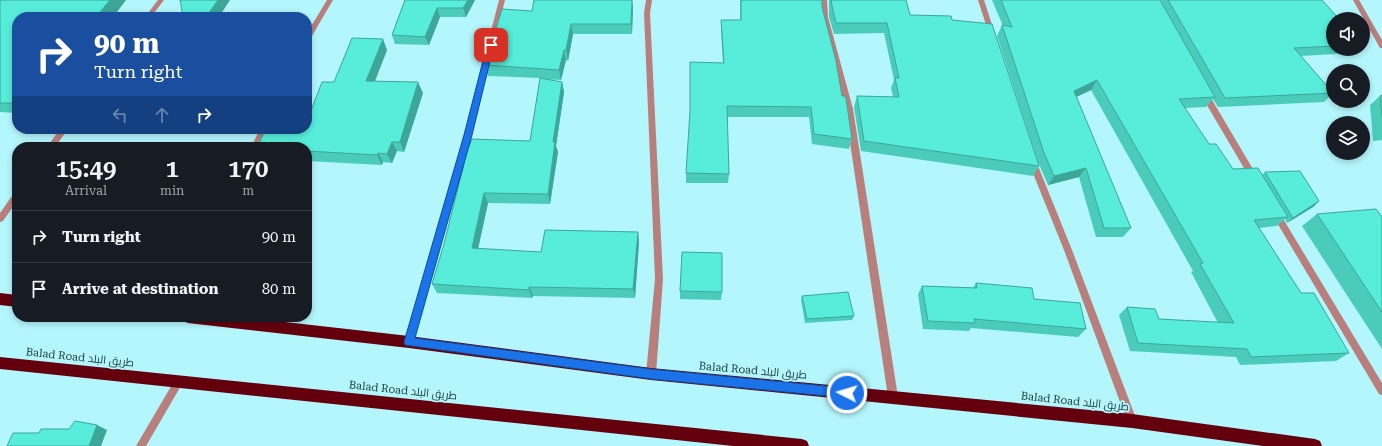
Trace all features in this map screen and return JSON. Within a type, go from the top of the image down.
[{"type":"highway","points":[[0,299],[12,300]]},
{"type":"highway","name":"Balad Road طريق البلد","points":[[232,322],[409,342],[651,374],[1132,421],[1315,446]]},
{"type":"highway","name":"Balad Road طريق البلد","points":[[0,363],[802,446]]},
{"type":"street","points":[[152,12],[161,0]]},
{"type":"street","points":[[312,31],[330,0]]},
{"type":"street","points":[[409,342],[468,135],[502,0]]},
{"type":"street","points":[[649,0],[647,13],[659,278],[651,374]]},
{"type":"street","points":[[824,0],[825,17],[849,109],[893,397]]},
{"type":"street","points":[[981,0],[995,44]]},
{"type":"street","points":[[1356,0],[1382,46]]},
{"type":"street","points":[[1203,90],[1259,186]]},
{"type":"street","points":[[1030,155],[1068,250],[1132,421]]},
{"type":"street","points":[[0,219],[12,202]]},
{"type":"street","points":[[1271,206],[1382,391]]},
{"type":"street","points":[[141,446],[179,381]]},
{"type":"building","points":[[0,0],[110,0],[100,12],[12,12],[12,103],[0,103]]},
{"type":"building","points":[[180,0],[218,0],[210,12],[182,12]]},
{"type":"building","points":[[405,0],[468,0],[463,8],[437,8],[425,37],[392,35]]},
{"type":"building","points":[[534,0],[632,0],[631,24],[571,24],[566,50],[564,50],[559,70],[485,65],[502,9],[532,11]]},
{"type":"building","points":[[741,0],[822,0],[822,7],[836,61],[842,96],[845,96],[846,99],[852,139],[814,134],[811,107],[727,106],[729,174],[686,173],[690,111],[690,62],[724,63],[721,20],[741,20]]},
{"type":"building","points":[[831,0],[906,0],[910,15],[951,16],[952,20],[992,24],[1039,166],[864,141],[857,96],[899,97],[895,78],[899,78],[887,23],[836,23]]},
{"type":"building","points":[[1001,0],[1160,0],[1215,97],[1179,99],[1209,144],[1216,144],[1233,169],[1258,168],[1288,217],[1254,220],[1301,293],[1314,293],[1349,353],[1251,357],[1247,349],[1138,343],[1127,307],[1155,309],[1159,319],[1234,323],[1200,264],[1203,263],[1097,80],[1074,91],[1131,228],[1104,228],[1086,168],[1054,176],[1044,153],[1002,25],[1012,27]]},
{"type":"building","points":[[1168,0],[1322,0],[1333,12],[1326,12],[1326,46],[1294,48],[1326,85],[1326,93],[1225,98]]},
{"type":"building","points":[[352,38],[383,39],[366,81],[418,82],[400,142],[392,142],[387,154],[378,153],[377,155],[312,151],[312,142],[260,142],[264,134],[312,134],[312,108],[322,82],[334,82]]},
{"type":"building","points":[[540,78],[562,82],[553,142],[555,142],[548,194],[484,193],[472,248],[541,252],[545,230],[638,232],[633,289],[529,287],[529,290],[432,284],[444,244],[464,164],[462,164],[472,139],[530,141]]},
{"type":"building","points":[[1382,95],[1382,116],[1380,96]]},
{"type":"building","points":[[1300,171],[1319,201],[1293,218],[1265,172]]},
{"type":"building","points":[[1376,209],[1382,217],[1382,312],[1317,214]]},
{"type":"building","points":[[682,252],[722,253],[722,292],[680,291]]},
{"type":"building","points":[[976,283],[1032,288],[1034,299],[1080,303],[1086,329],[974,319],[975,323],[928,321],[922,286],[977,288]]},
{"type":"building","points":[[848,292],[854,316],[807,319],[802,296]]},
{"type":"building","points":[[75,421],[97,425],[89,446],[7,446],[13,433],[39,433],[41,429],[69,429]]},
{"type":"route","points":[[491,45],[468,135],[409,342],[651,374],[847,393]]}]
